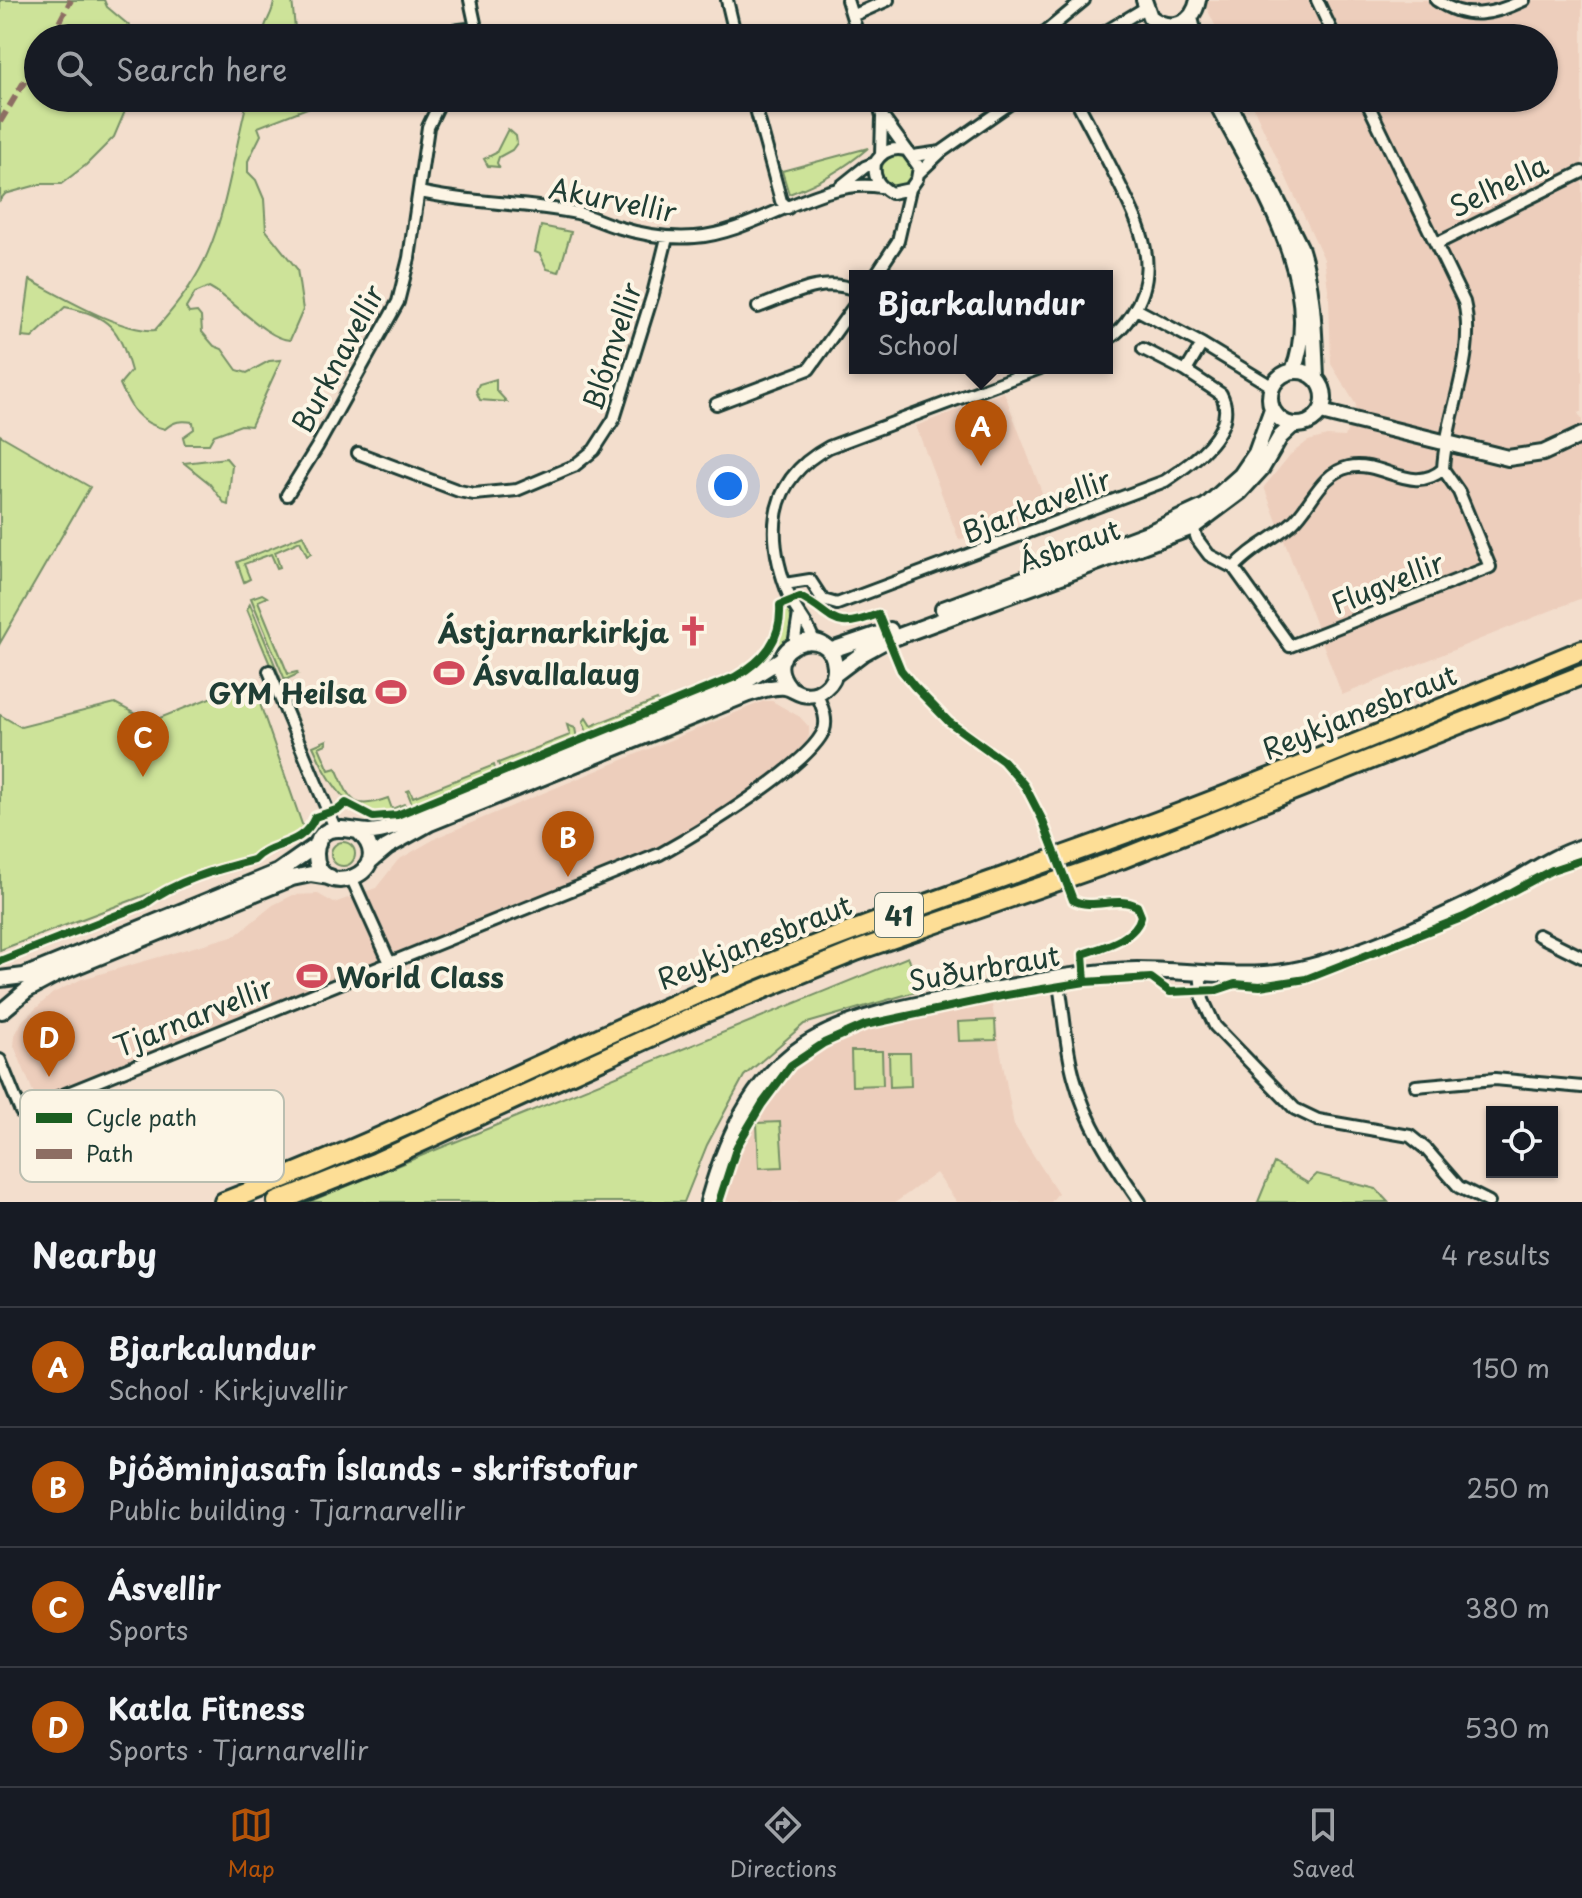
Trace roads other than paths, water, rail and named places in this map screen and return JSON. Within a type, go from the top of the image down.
[{"type":"highway","points":[[1363,740],[1425,706],[1582,641]]},
{"type":"highway","name":"Reykjanesbraut","points":[[284,1177],[402,1128],[660,1009],[827,940],[1044,865],[1178,814],[1582,650]]},
{"type":"highway","name":"Reykjanesbraut","points":[[277,1202],[377,1162],[692,1018],[856,951],[1121,859],[1582,675]]},
{"type":"highway","points":[[1422,740],[1515,711],[1582,684]]},
{"type":"highway","name":"Reykjanesbraut","points":[[224,1202],[272,1182]]},
{"type":"street","points":[[470,0],[474,24]]},
{"type":"street","points":[[727,0],[733,24]]},
{"type":"street","points":[[847,0],[855,24]]},
{"type":"street","points":[[852,16],[888,0]]},
{"type":"street","points":[[1055,24],[1084,0]]},
{"type":"street","points":[[1178,24],[1195,12],[1198,0]]},
{"type":"street","points":[[1317,0],[1328,24]]},
{"type":"street","points":[[1436,0],[1460,12],[1481,14],[1501,11],[1524,0]]},
{"type":"street","points":[[1116,24],[1145,4],[1154,20],[1163,24]]},
{"type":"street","points":[[1190,18],[1192,24]]},
{"type":"street","name":"Burknavellir","points":[[287,495],[398,302],[409,258],[428,127],[435,112]]},
{"type":"street","points":[[757,112],[781,201],[788,208]]},
{"type":"street","points":[[881,112],[919,173]]},
{"type":"street","points":[[879,270],[898,241],[910,189],[919,173],[941,152],[998,112]]},
{"type":"street","points":[[1082,112],[1144,238],[1148,272],[1136,309],[1113,337]]},
{"type":"street","points":[[1221,112],[1270,208],[1295,266],[1300,285],[1303,339],[1293,371]]},
{"type":"street","points":[[1233,112],[1300,247],[1313,310],[1316,378],[1324,394],[1321,412],[1309,423],[1293,425],[1277,417],[1272,409],[1270,394],[1285,374],[1293,371],[1316,378]]},
{"type":"street","name":"Selhella","points":[[1372,112],[1464,302],[1468,319],[1468,337],[1445,442]]},
{"type":"street","points":[[882,116],[874,171],[880,187],[891,193],[910,189]]},
{"type":"street","points":[[878,159],[892,149],[909,153],[941,152]]},
{"type":"street","name":"Akurvellir","points":[[838,188],[878,159]]},
{"type":"street","name":"Selhella","points":[[1436,244],[1582,172]]},
{"type":"street","name":"Akurvellir","points":[[420,192],[577,213],[617,227],[667,238],[698,237],[735,228],[838,188],[865,184],[880,187]]},
{"type":"street","points":[[891,193],[902,216]]},
{"type":"street","name":"Blómvellir","points":[[358,453],[474,494],[517,490],[574,466],[594,450],[614,419],[667,238]]},
{"type":"street","points":[[758,307],[823,284],[849,288]]},
{"type":"street","points":[[1136,309],[1273,387]]},
{"type":"street","points":[[716,404],[809,369],[849,313]]},
{"type":"street","points":[[1186,371],[1202,344]]},
{"type":"street","name":"Bjarkavellir","points":[[785,584],[810,580],[823,600],[837,604],[1165,481],[1212,442],[1224,416],[1225,400],[1221,394],[1186,371],[1143,349]]},
{"type":"street","points":[[814,642],[785,584],[775,546],[776,508],[789,480],[814,455],[879,427],[1024,374]]},
{"type":"street","name":"Ásbraut","points":[[829,651],[1150,532],[1206,506],[1241,475],[1256,453],[1272,409]]},
{"type":"street","points":[[1321,412],[1496,456],[1521,457],[1543,453],[1582,435]]},
{"type":"street","name":"Ásbraut","points":[[834,675],[883,642],[1193,527],[1240,492],[1262,468],[1280,437],[1293,425]]},
{"type":"street","points":[[1234,568],[1243,557],[1291,523],[1325,479],[1335,472],[1349,467],[1368,466],[1417,480],[1443,469],[1445,442]]},
{"type":"street","name":"Flugvellir","points":[[1193,527],[1197,539],[1209,555],[1234,568],[1290,646],[1490,567],[1459,492],[1443,469]]},
{"type":"street","points":[[794,645],[799,614]]},
{"type":"street","points":[[0,979],[24,976],[288,867],[335,828],[378,832],[394,827],[740,685],[804,641],[814,642],[829,651],[835,668],[834,675],[817,694],[797,693],[789,687],[781,670],[783,658]]},
{"type":"street","points":[[269,671],[335,828]]},
{"type":"street","points":[[1,1012],[27,990],[71,967],[292,878],[311,874],[345,881],[352,879],[369,862],[409,833],[447,816],[748,694],[789,687]]},
{"type":"street","name":"Tjarnarvellir","points":[[75,1090],[660,854],[741,804],[809,749],[825,728],[825,717],[817,694]]},
{"type":"street","points":[[358,831],[369,845],[369,862]]},
{"type":"street","points":[[318,844],[318,862],[330,877]]},
{"type":"street","name":"Suðurbraut","points":[[708,1202],[723,1157],[747,1106],[778,1066],[808,1041],[849,1022],[1058,978],[1134,970],[1274,973],[1330,961],[1422,925],[1506,886],[1555,857],[1582,847]]},
{"type":"street","points":[[352,879],[390,963]]},
{"type":"street","points":[[1538,935],[1582,957]]},
{"type":"street","points":[[1200,973],[1203,1000],[1215,1026],[1295,1109],[1318,1120],[1410,1136],[1422,1144],[1459,1187],[1489,1202]]},
{"type":"street","points":[[1058,978],[1073,1074],[1081,1101],[1113,1164],[1140,1202]]},
{"type":"street","points":[[0,987],[4,999],[1,1012]]},
{"type":"street","name":"Tjarnarvellir","points":[[0,1060],[20,1110]]},
{"type":"street","points":[[1416,1086],[1495,1079],[1582,1087]]},
{"type":"place","name":"Bjarkalundur","points":[[981,466]]},
{"type":"place","name":"Ástjarnarkirkja","points":[[693,631]]},
{"type":"place","name":"Ásvallalaug","points":[[449,673]]},
{"type":"place","name":"GYM Heilsa","points":[[391,692]]},
{"type":"place","name":"Ásvellir","points":[[143,777]]},
{"type":"place","name":"Þjóðminjasafn Íslands - skrifstofur","points":[[568,877]]},
{"type":"place","name":"World Class","points":[[312,976]]},
{"type":"place","name":"Katla Fitness","points":[[49,1077]]}]
